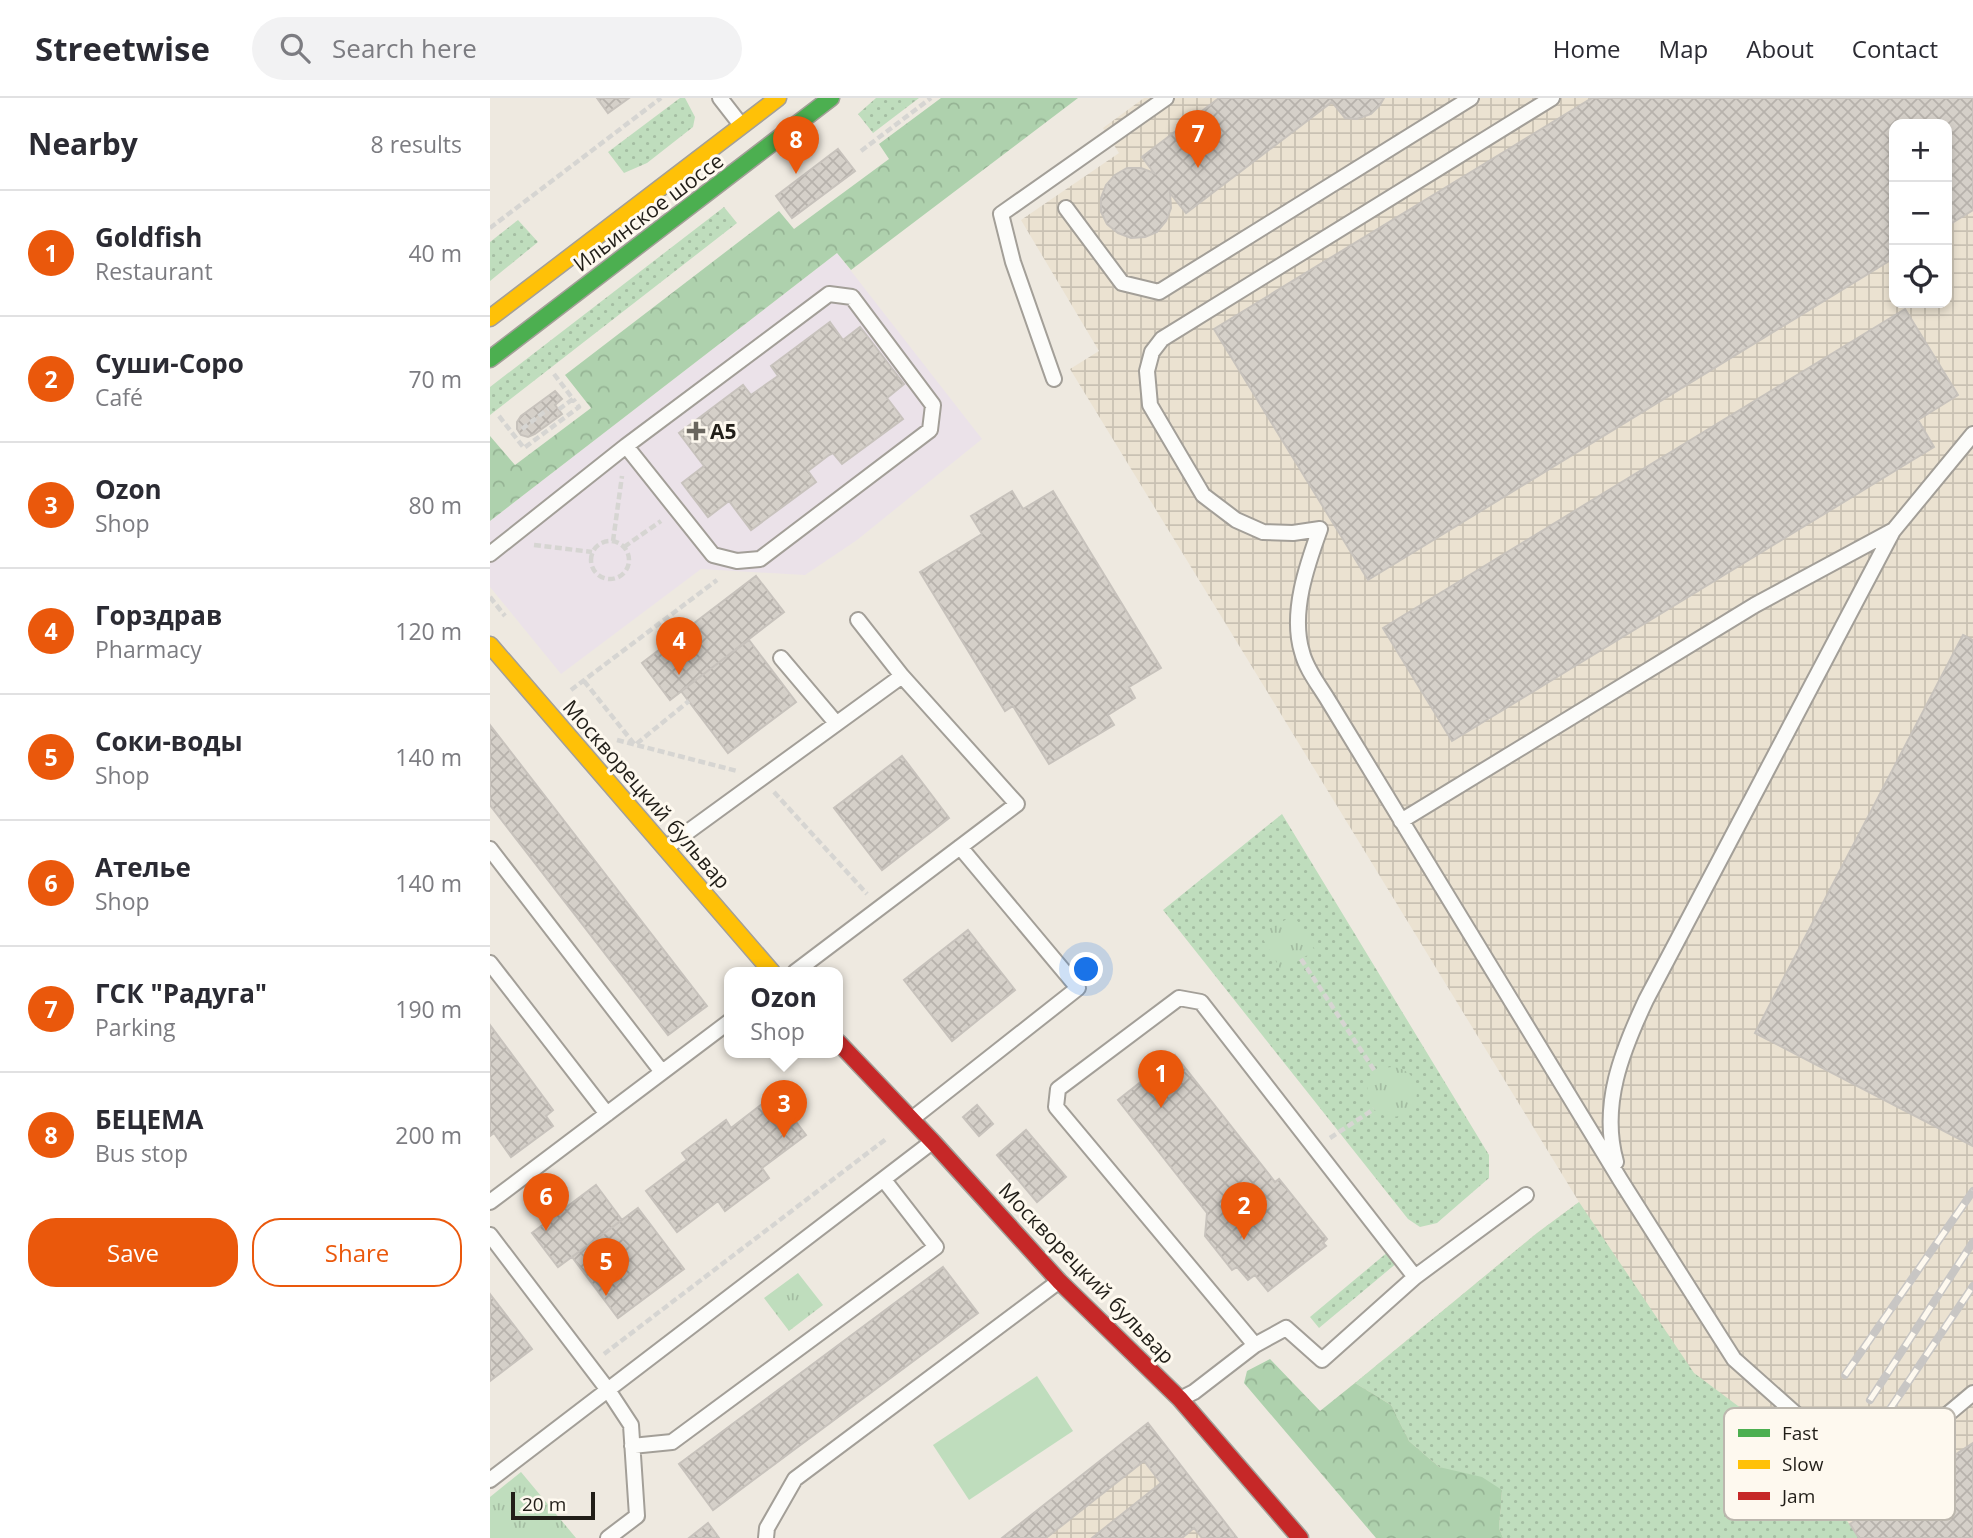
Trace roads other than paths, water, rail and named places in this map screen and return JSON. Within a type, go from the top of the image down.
[{"type":"street","name":"Ильинское шоссе","points":[[490,318],[778,98]]},
{"type":"street","name":"Ильинское шоссе","points":[[490,359],[831,98]]},
{"type":"street","name":"Москворецкий бульвар","points":[[490,645],[768,967]]},
{"type":"street","name":"Москворецкий бульвар","points":[[843,1047],[1059,1281],[1180,1399],[1300,1538]]},
{"type":"lane","points":[[720,98],[742,126]]},
{"type":"lane","points":[[1054,379],[1013,262],[1001,214],[1166,98]]},
{"type":"lane","points":[[1066,208],[1122,284],[1158,292],[1471,98]]},
{"type":"lane","points":[[1552,98],[1162,339],[1152,352],[1147,371],[1150,405],[1203,495],[1219,509],[1263,532],[1293,533],[1320,529],[1311,553],[1300,606],[1298,630],[1302,653],[1401,821],[1621,1181],[1734,1359],[1789,1408]]},
{"type":"lane","points":[[490,554],[625,446],[829,294],[852,297],[933,405],[930,430],[760,559],[737,561],[713,555],[625,446]]},
{"type":"lane","points":[[1621,1181],[1611,1146],[1610,1112],[1615,1080],[1627,1041],[1646,1000],[1893,531],[1973,434]]},
{"type":"lane","points":[[1401,821],[1755,605],[1893,531]]},
{"type":"lane","points":[[802,967],[1017,804],[902,676],[858,620]]},
{"type":"lane","points":[[781,658],[836,723]]},
{"type":"lane","points":[[666,848],[902,676]]},
{"type":"lane","points":[[912,1119],[1078,988],[960,847]]},
{"type":"lane","points":[[490,849],[662,1072]]},
{"type":"lane","points":[[490,963],[607,1114]]},
{"type":"lane","points":[[1255,1345],[1056,1107],[1058,1089],[1180,998],[1201,1002],[1415,1277]]},
{"type":"lane","points":[[490,1202],[724,1026]]},
{"type":"lane","points":[[490,1480],[933,1142]]},
{"type":"lane","points":[[632,1446],[672,1442],[936,1247],[884,1180]]},
{"type":"lane","points":[[1180,1399],[1194,1392],[1255,1345],[1286,1328],[1322,1360],[1415,1277],[1526,1195]]},
{"type":"lane","points":[[490,1234],[608,1390],[631,1425],[637,1516],[608,1538]]},
{"type":"lane","points":[[766,1538],[767,1528],[794,1479],[1059,1281]]},
{"type":"lane","points":[[1955,1408],[1973,1393]]},
{"type":"railway","points":[[1845,1375],[1973,1191]]},
{"type":"railway","points":[[1870,1400],[1973,1242]]},
{"type":"railway","points":[[1891,1408],[1973,1286]]},
{"type":"place","name":"ГСК \"Радуга\"","points":[[1198,168]]},
{"type":"place","name":"БЕЦЕМА","points":[[796,174]]},
{"type":"place","name":"А5","points":[[696,431]]},
{"type":"place","name":"Горздрав","points":[[679,675]]},
{"type":"place","name":"Goldfish","points":[[1161,1108]]},
{"type":"place","name":"Ozon","points":[[784,1138]]},
{"type":"place","name":"Ателье","points":[[546,1231]]},
{"type":"place","name":"Суши-Соро","points":[[1244,1240]]},
{"type":"place","name":"Соки-воды","points":[[606,1296]]}]
